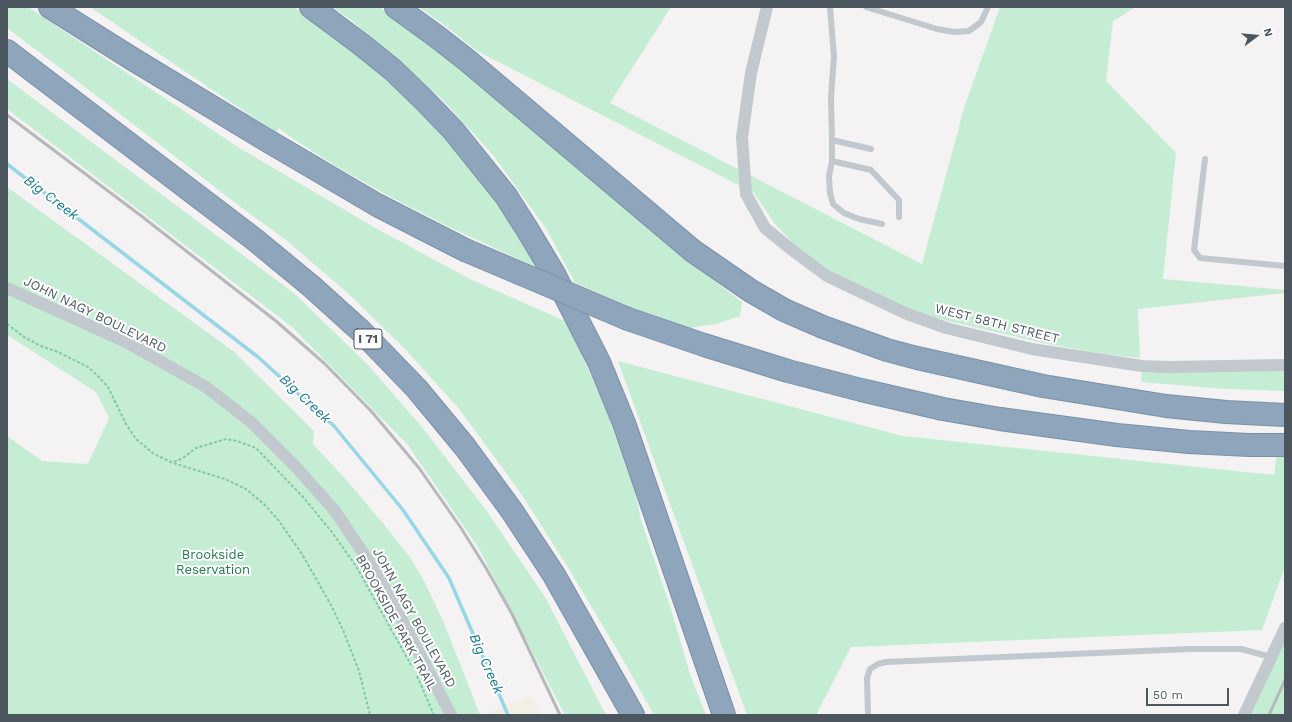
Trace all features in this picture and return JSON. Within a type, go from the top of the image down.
[{"type":"highway","points":[[50,7],[263,138],[377,205],[465,250],[628,319],[704,346],[788,372],[860,390],[943,409],[1007,420],[1117,435],[1189,442],[1285,445]]},
{"type":"highway","points":[[311,7],[393,70],[453,130],[506,196],[554,274],[599,362],[624,422],[724,715]]},
{"type":"highway","points":[[396,7],[468,61],[693,251],[751,291],[784,310],[823,327],[886,350],[1043,386],[1166,406],[1226,412],[1285,415]]},
{"type":"highway","name":"I 71","points":[[7,51],[254,239],[338,310],[390,361],[417,390],[465,447],[512,511],[554,575],[633,715]]},
{"type":"street","name":"WEST 58TH STREET","points":[[767,7],[751,73],[742,137],[746,194],[765,228],[826,276],[905,313],[946,328],[1032,349],[1142,366],[1285,365]]},
{"type":"street","name":"JOHN NAGY BOULEVARD","points":[[7,288],[126,342],[206,386],[251,422],[296,467],[335,511],[376,572],[451,715]]},
{"type":"street","points":[[1244,715],[1285,628]]},
{"type":"lane","points":[[830,7],[834,57],[831,97],[832,161],[829,176],[830,193],[833,204],[844,213],[858,219],[882,224]]},
{"type":"lane","points":[[866,7],[937,29],[954,32],[969,31],[981,22],[988,7]]},
{"type":"lane","points":[[832,140],[870,149]]},
{"type":"lane","points":[[1205,159],[1194,250],[1200,258],[1285,266]]},
{"type":"lane","points":[[832,161],[872,170],[899,200],[899,217]]},
{"type":"lane","points":[[868,715],[867,678],[870,669],[878,664],[886,662],[1190,649],[1241,650],[1256,652],[1271,657]]},
{"type":"path","points":[[7,324],[24,337],[88,367],[108,387],[126,424],[136,439],[154,454],[173,463],[225,480],[246,490],[264,504],[279,521],[302,554],[343,630],[359,671],[370,715]]},
{"type":"path","name":"BROOKSIDE PARK TRAIL","points":[[173,463],[183,458],[196,448],[226,439],[237,441],[256,448],[303,497],[331,531],[356,566],[412,667]]},
{"type":"path","name":"BROOKSIDE PARK TRAIL","points":[[416,673],[434,715]]},
{"type":"green space","points":[[7,7],[28,7],[241,149],[379,230],[470,279],[567,322],[607,412],[635,492],[641,520],[671,609],[690,674],[706,715],[654,715],[569,569],[520,492],[460,410],[406,350],[351,296],[286,240],[7,28]]},
{"type":"green space","points":[[90,7],[293,7],[306,15],[363,59],[419,110],[475,172],[514,228],[540,269],[447,226],[385,194],[326,160],[279,128],[276,132]]},
{"type":"green space","points":[[331,7],[379,7],[425,36],[649,228],[742,302],[740,316],[716,324],[682,329],[575,283],[547,230],[493,155],[443,100],[350,19]]},
{"type":"green space","points":[[419,7],[671,7],[610,103],[922,264],[964,108],[1000,7],[1136,7],[1113,21],[1106,81],[1176,153],[1163,279],[1285,290],[1285,293],[1138,309],[1140,358],[1104,354],[1043,343],[931,317],[840,277],[817,262],[793,243],[775,224],[754,193],[477,51]]},
{"type":"green space","points":[[7,79],[295,294],[368,365],[422,427],[486,510],[545,597],[606,715],[565,715],[478,547],[407,444],[292,327],[7,109]]},
{"type":"green space","name":"Brookside Reservation","points":[[7,187],[233,351],[314,431],[313,444],[349,483],[386,527],[409,556],[419,572],[444,623],[480,715],[7,715],[7,436],[42,461],[88,464],[109,418],[96,392],[7,335]]},
{"type":"green space","points":[[618,361],[903,436],[1274,475],[1278,445],[1285,445],[1285,567],[1262,630],[851,647],[816,715],[747,715]]},
{"type":"green space","points":[[1285,369],[1285,391],[1226,389],[1141,382],[1142,372]]},
{"type":"green space","points":[[1285,628],[1285,715],[1244,715]]},
{"type":"sand","points":[[530,696],[542,715],[485,715]]},
{"type":"waterway","name":"Big Creek","points":[[7,164],[258,357],[334,426],[403,510],[449,578],[508,715]]},
{"type":"railway","points":[[7,115],[140,215],[276,321],[325,364],[372,412],[419,468],[461,528],[486,568],[512,614],[560,715]]},
{"type":"railway","points":[[1269,715],[1285,680]]}]
